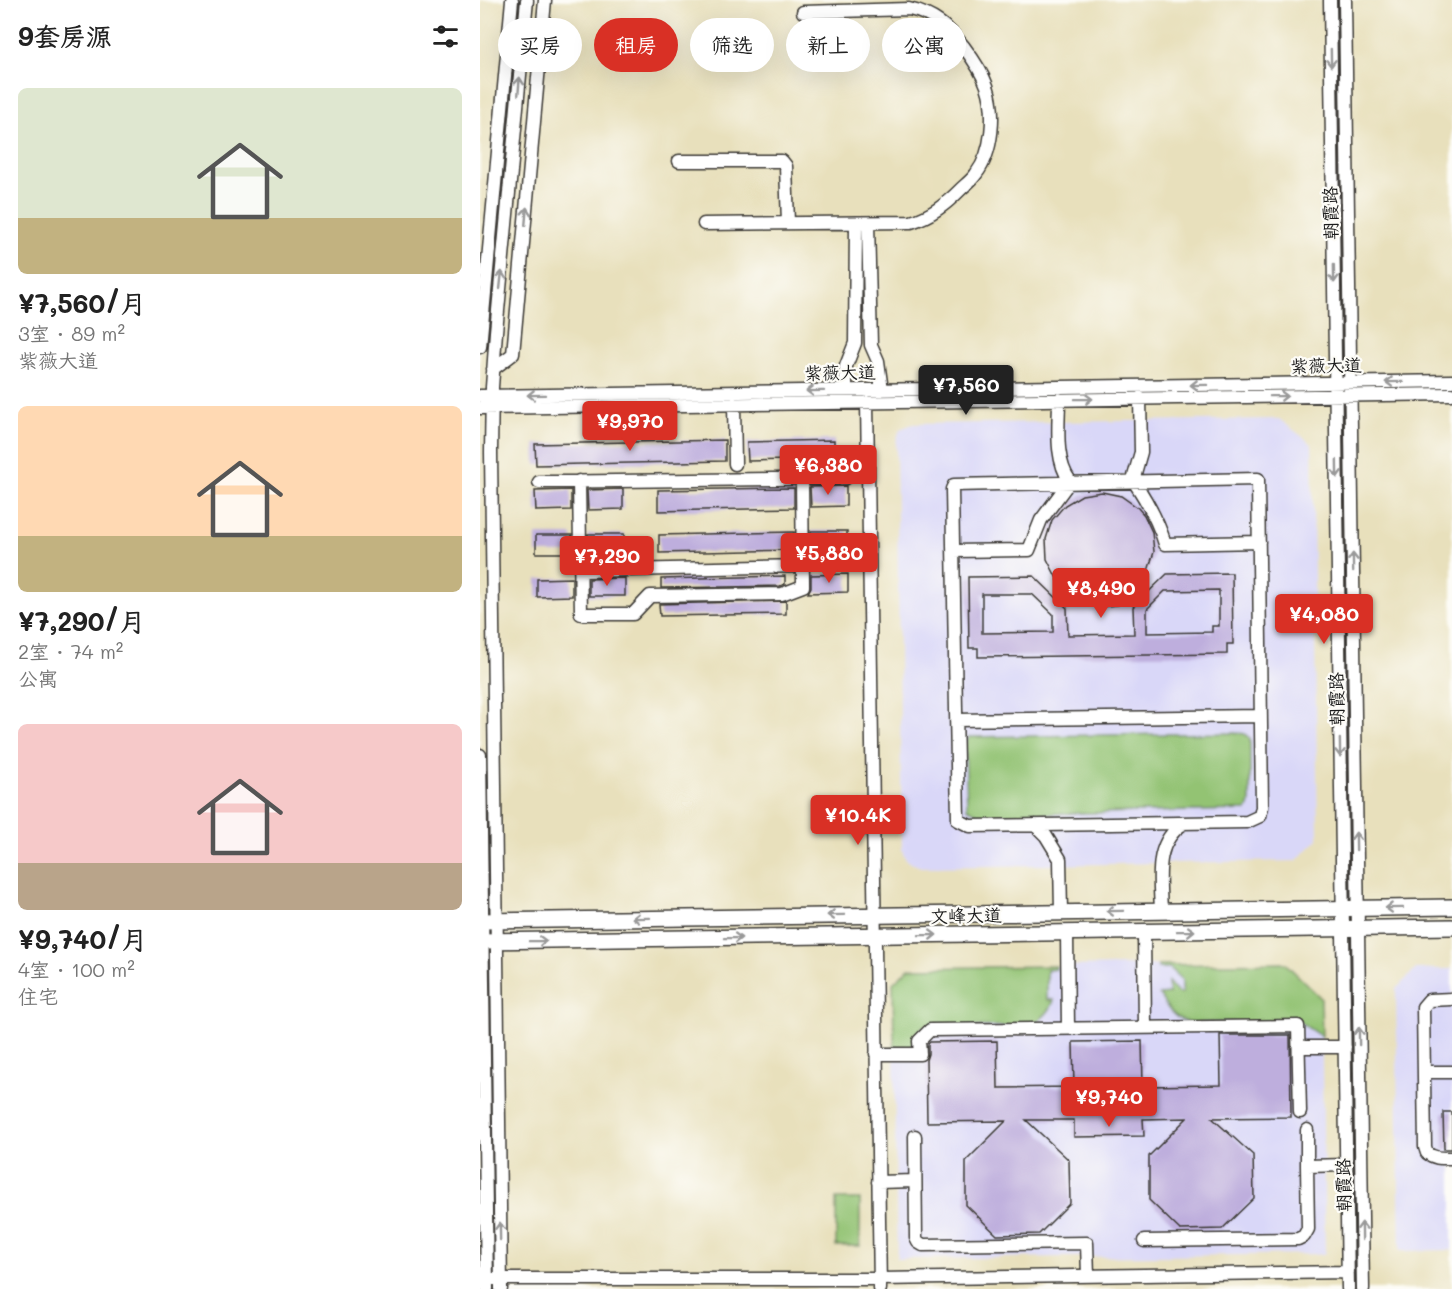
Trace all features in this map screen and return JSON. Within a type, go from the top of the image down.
[{"type":"main road","name":"文峰大道","points":[[486,921],[1452,907]]},
{"type":"main road","name":"文峰大道","points":[[486,941],[1452,927]]},
{"type":"street","points":[[480,347],[512,0]]},
{"type":"street","points":[[501,1284],[486,941],[486,402],[493,369],[527,0]]},
{"type":"street","points":[[493,369],[513,354],[545,0]]},
{"type":"street","name":"朝霞路","points":[[1330,0],[1336,389],[1350,908]]},
{"type":"street","name":"朝霞路","points":[[1345,0],[1350,389],[1350,929],[1363,1289]]},
{"type":"street","points":[[704,224],[911,222],[926,218],[945,206],[976,175],[986,155],[990,138],[991,115],[988,88],[975,63],[956,37],[940,21],[909,4],[803,12]]},
{"type":"street","points":[[680,161],[782,161],[786,166],[788,223]]},
{"type":"street","points":[[862,223],[872,345],[878,361],[882,390]]},
{"type":"street","points":[[846,390],[846,366],[855,343],[862,223]]},
{"type":"street","name":"紫薇大道","points":[[1350,389],[1452,381]]},
{"type":"street","name":"紫薇大道","points":[[486,402],[734,404],[1140,398],[1336,389]]},
{"type":"street","name":"紫薇大道","points":[[486,402],[846,390],[1350,389],[1452,394]]},
{"type":"street","points":[[1133,480],[1141,452],[1140,398]]},
{"type":"street","points":[[1059,399],[1060,457],[1062,468],[1070,481]]},
{"type":"street","points":[[867,402],[880,1284]]},
{"type":"street","points":[[734,404],[735,464]]},
{"type":"street","points":[[735,464],[741,466],[749,479]]},
{"type":"street","points":[[724,479],[728,470],[735,464]]},
{"type":"street","points":[[579,481],[581,615],[633,614],[650,596],[782,594],[803,586],[802,478]]},
{"type":"street","points":[[539,482],[846,478]]},
{"type":"street","points":[[1258,479],[1263,807],[1260,816],[1247,822],[970,826],[958,820],[952,489],[954,485],[1133,480],[1258,479]]},
{"type":"street","points":[[1133,480],[1149,503],[1166,544],[1259,543]]},
{"type":"street","points":[[953,551],[1029,550],[1041,520],[1070,481]]},
{"type":"street","points":[[581,570],[803,566]]},
{"type":"street","points":[[956,720],[1261,716]]},
{"type":"street","points":[[480,755],[486,921]]},
{"type":"street","points":[[1161,910],[1160,855],[1170,833],[1184,823]]},
{"type":"street","points":[[1035,825],[1046,836],[1060,859],[1060,912]]},
{"type":"street","name":"朝霞路","points":[[1348,1289],[1345,1047],[1350,929]]},
{"type":"street","points":[[1144,932],[1145,1028]]},
{"type":"street","points":[[1067,933],[1068,1029]]},
{"type":"street","points":[[486,941],[481,981],[487,1284],[880,1284],[1088,1276],[1348,1272]]},
{"type":"street","points":[[1452,999],[1429,1000],[1423,1007],[1425,1147],[1427,1153],[1437,1158],[1452,1158]]},
{"type":"street","points":[[876,1054],[920,1054],[919,1041],[930,1030],[1298,1026],[1300,1112]]},
{"type":"street","points":[[1299,1047],[1345,1047]]},
{"type":"street","points":[[1424,1072],[1452,1072]]},
{"type":"street","points":[[1144,1241],[1298,1239],[1304,1236],[1308,1229],[1307,1130]]},
{"type":"street","points":[[915,1136],[916,1238],[918,1242],[923,1245],[1087,1243],[1088,1276]]},
{"type":"street","points":[[1307,1166],[1346,1165]]},
{"type":"street","points":[[878,1182],[915,1181]]},
{"type":"shaded area","points":[[1279,419],[1312,444],[1318,839],[1296,861],[921,867],[905,858],[902,850],[896,442],[900,429],[913,424]]},
{"type":"shaded area","points":[[1285,963],[1321,998],[1325,1254],[897,1259],[893,983],[909,968]]},
{"type":"shaded area","points":[[1416,969],[1452,969],[1452,1250],[1400,1251],[1396,989]]},
{"type":"green space","points":[[1245,734],[1250,739],[1250,801],[1246,810],[981,815],[967,808],[965,745],[969,737]]},
{"type":"green space","points":[[1285,963],[1321,998],[1322,1037],[1298,1021],[1190,1023],[1175,1016],[1159,995],[1169,994],[1168,982],[1178,993],[1182,993],[1182,980],[1169,968],[1158,968],[1158,965]]},
{"type":"green space","points":[[1056,966],[1056,969],[1047,970],[1047,1000],[1054,1000],[1046,1014],[1034,1022],[1024,1026],[923,1027],[911,1047],[894,1047],[893,983],[909,968]]},
{"type":"green space","points":[[836,1199],[860,1199],[860,1246],[836,1246]]},
{"type":"building","points":[[725,440],[725,461],[536,465],[535,444]]},
{"type":"building","points":[[834,440],[834,459],[748,461],[747,442]]},
{"type":"building","points":[[846,486],[846,506],[811,507],[810,487]]},
{"type":"building","points":[[794,488],[794,508],[658,511],[658,490]]},
{"type":"building","points":[[623,489],[623,509],[588,510],[587,490]]},
{"type":"building","points":[[571,490],[571,510],[536,511],[535,491]]},
{"type":"building","points":[[1102,492],[1121,496],[1138,508],[1152,532],[1154,552],[1149,568],[1131,601],[1098,607],[1066,596],[1047,559],[1046,539],[1052,520],[1065,505],[1082,495]]},
{"type":"building","points":[[811,531],[847,531],[847,548],[811,549]]},
{"type":"building","points":[[794,532],[794,550],[659,553],[659,535]]},
{"type":"building","points":[[588,534],[624,534],[624,552],[588,552]]},
{"type":"building","points":[[536,535],[572,535],[572,553],[536,553]]},
{"type":"building","points":[[1232,573],[1233,644],[1227,644],[1227,654],[978,657],[978,648],[969,648],[968,577],[1034,576],[1067,608],[1068,635],[1134,634],[1133,607],[1167,574]],"holes":[[[1219,590],[1219,626],[1212,626],[1212,632],[1147,633],[1147,609],[1165,591]],[[982,594],[1032,594],[1053,614],[1053,632],[982,633]]]},
{"type":"building","points":[[848,574],[848,592],[808,593],[811,587],[811,575]]},
{"type":"building","points":[[785,576],[785,584],[780,586],[661,588],[661,579]]},
{"type":"building","points":[[572,578],[572,596],[537,597],[537,579]]},
{"type":"building","points":[[625,578],[625,596],[589,596],[589,579]]},
{"type":"building","points":[[786,601],[786,614],[660,616],[659,604]]},
{"type":"building","points":[[1220,1035],[1290,1035],[1291,1117],[1212,1118],[1253,1155],[1254,1198],[1222,1229],[1180,1230],[1149,1200],[1149,1156],[1187,1118],[1143,1119],[1144,1136],[1074,1137],[1074,1120],[1026,1120],[1069,1160],[1070,1203],[1039,1234],[997,1235],[966,1205],[966,1161],[1006,1121],[927,1122],[926,1060],[930,1042],[997,1041],[998,1088],[1074,1087],[1073,1042],[1142,1041],[1143,1086],[1221,1085]]},
{"type":"building","points":[[1443,1112],[1452,1112],[1452,1149],[1444,1149]]}]
